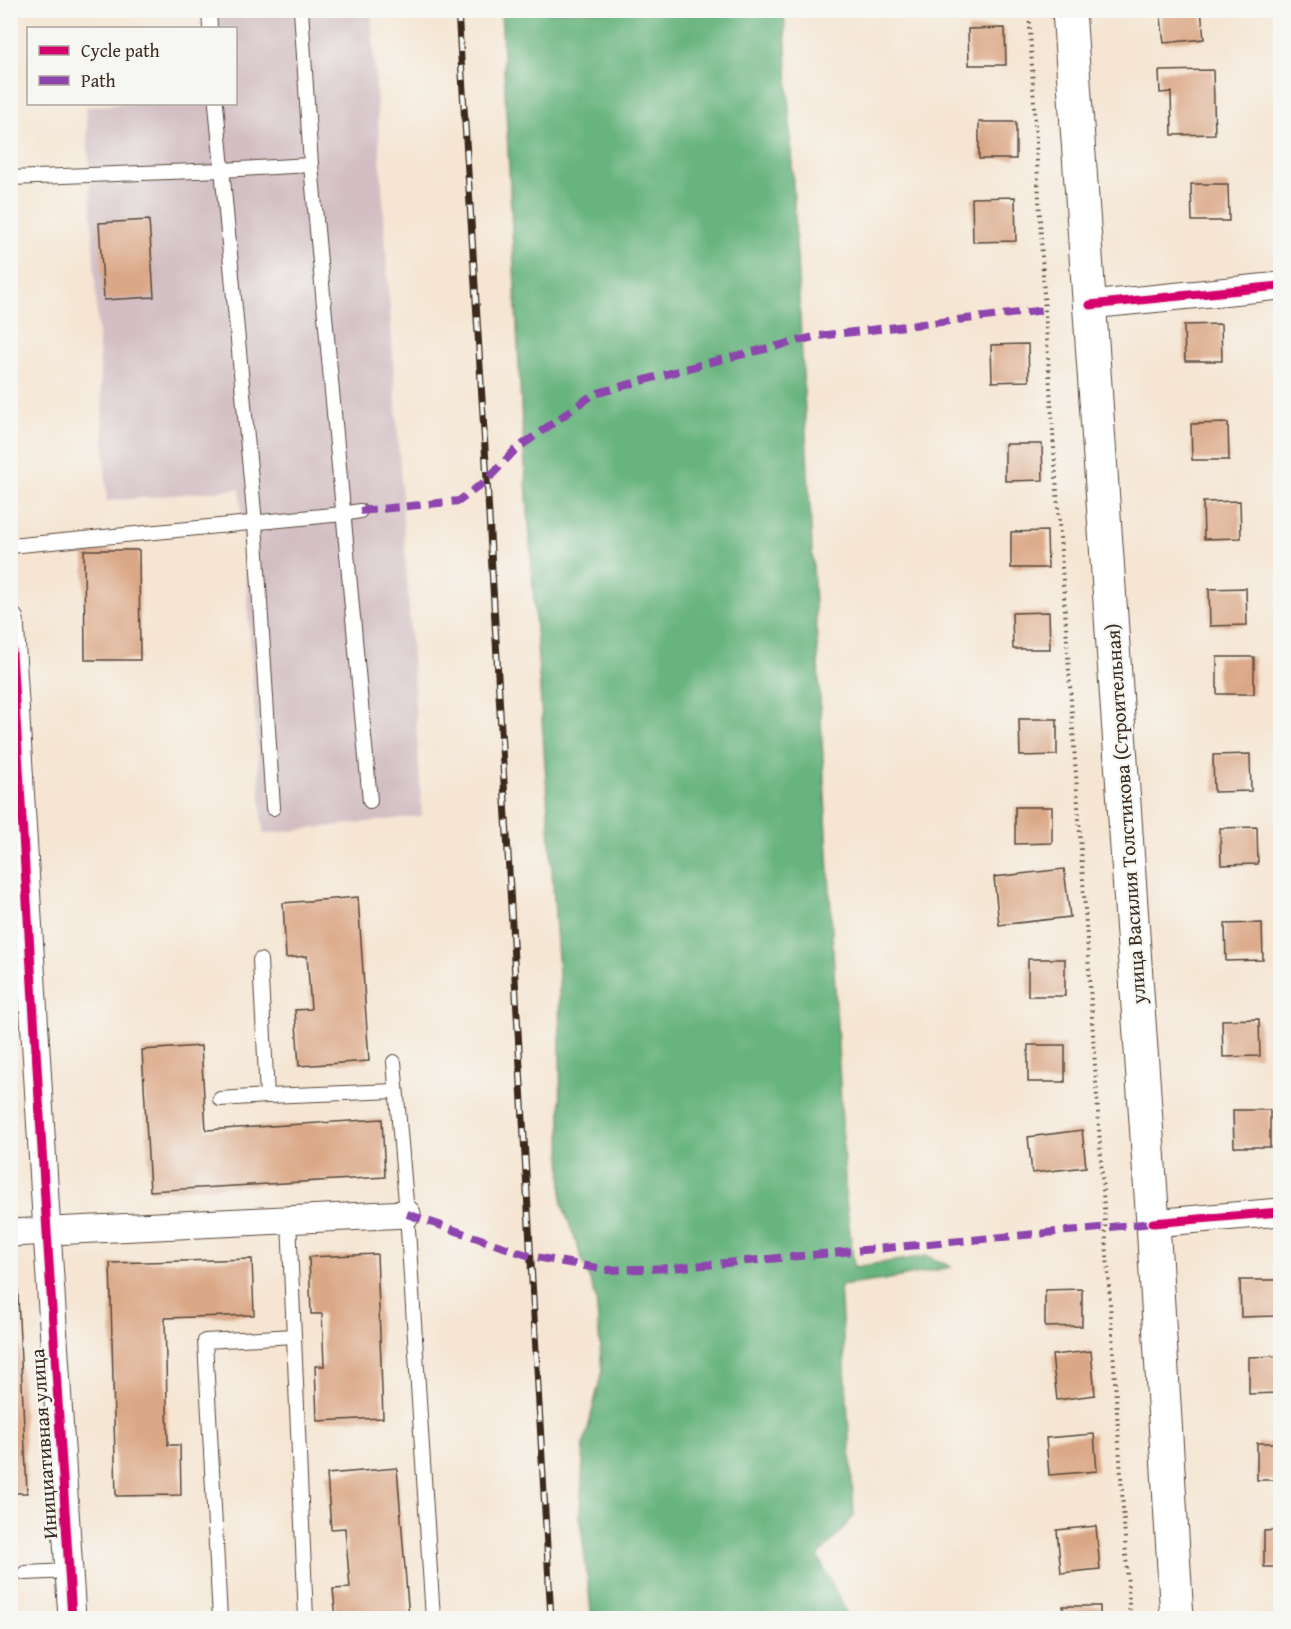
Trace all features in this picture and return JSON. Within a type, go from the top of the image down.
[{"type":"main road","name":"улица Василия Толстикова (Строительная)","points":[[1070,10],[1154,1222],[1177,1618]]},
{"type":"street","points":[[1090,305],[1281,286]]},
{"type":"street","name":"Инициативная улица","points":[[10,620],[16,796],[72,1618]]},
{"type":"street","points":[[1154,1222],[1281,1212]]},
{"type":"street","points":[[10,1233],[407,1214]]},
{"type":"lane","points":[[209,10],[210,27]]},
{"type":"lane","points":[[301,10],[311,165],[370,801]]},
{"type":"lane","points":[[216,105],[255,523],[273,808]]},
{"type":"lane","points":[[10,178],[311,165]]},
{"type":"lane","points":[[10,546],[360,511]]},
{"type":"lane","points":[[260,960],[267,1096]]},
{"type":"lane","points":[[394,1062],[407,1214],[433,1618]]},
{"type":"lane","points":[[220,1099],[396,1090]]},
{"type":"lane","points":[[289,1220],[306,1618]]},
{"type":"lane","points":[[220,1618],[205,1341],[294,1336]]},
{"type":"lane","points":[[25,1573],[70,1571]]},
{"type":"path","points":[[1029,10],[1045,313],[1130,1618]]},
{"type":"shaded area","points":[[210,11],[371,11],[422,816],[263,834],[240,489],[107,501],[86,107],[237,105],[237,27],[211,27]]},
{"type":"green space","points":[[501,11],[784,11],[846,1200],[854,1267],[927,1256],[951,1267],[840,1286],[854,1516],[818,1557],[849,1618],[592,1618],[580,1515],[584,1445],[602,1371],[596,1297],[562,1203],[559,974],[521,405]]},
{"type":"building","points":[[1160,10],[1201,10],[1204,39],[1164,43]]},
{"type":"building","points":[[1005,28],[1006,65],[969,65],[968,29]]},
{"type":"building","points":[[1213,70],[1215,134],[1172,135],[1171,92],[1160,93],[1159,71]]},
{"type":"building","points":[[979,122],[1016,122],[1016,159],[979,159]]},
{"type":"building","points":[[1191,184],[1228,184],[1229,221],[1192,221]]},
{"type":"building","points":[[1015,197],[1016,241],[973,242],[972,198]]},
{"type":"building","points":[[149,220],[154,297],[104,300],[99,223]]},
{"type":"building","points":[[1221,324],[1222,361],[1185,361],[1184,325]]},
{"type":"building","points":[[1028,344],[1029,381],[992,382],[991,345]]},
{"type":"building","points":[[1228,423],[1229,460],[1192,460],[1191,424]]},
{"type":"building","points":[[1005,444],[1042,444],[1043,480],[1005,481]]},
{"type":"building","points":[[1240,501],[1241,538],[1204,539],[1203,502]]},
{"type":"building","points":[[1047,531],[1048,568],[1011,568],[1011,532]]},
{"type":"building","points":[[84,550],[139,550],[140,660],[85,660]]},
{"type":"building","points":[[1246,588],[1247,625],[1210,626],[1209,589]]},
{"type":"building","points":[[1049,612],[1050,649],[1013,649],[1012,613]]},
{"type":"building","points":[[1217,657],[1254,657],[1254,694],[1217,694]]},
{"type":"building","points":[[1019,719],[1057,719],[1057,755],[1020,756]]},
{"type":"building","points":[[1250,754],[1251,791],[1214,792],[1213,755]]},
{"type":"building","points":[[1015,807],[1052,807],[1052,843],[1015,844]]},
{"type":"building","points":[[1257,827],[1258,864],[1221,865],[1220,828]]},
{"type":"building","points":[[1064,869],[1070,917],[999,925],[994,877]]},
{"type":"building","points":[[358,897],[369,1061],[299,1066],[295,1010],[311,1009],[307,956],[286,958],[283,903]]},
{"type":"building","points":[[1262,923],[1263,960],[1226,961],[1225,924]]},
{"type":"building","points":[[1028,959],[1065,959],[1065,996],[1028,996]]},
{"type":"building","points":[[1259,1019],[1260,1056],[1223,1057],[1222,1020]]},
{"type":"building","points":[[1028,1045],[1065,1045],[1065,1082],[1028,1082]]},
{"type":"building","points":[[201,1046],[206,1130],[382,1119],[385,1177],[150,1191],[142,1050]]},
{"type":"building","points":[[1233,1110],[1270,1110],[1270,1147],[1234,1147]]},
{"type":"building","points":[[1082,1130],[1086,1167],[1032,1173],[1028,1137]]},
{"type":"building","points":[[377,1254],[383,1418],[317,1421],[315,1366],[324,1366],[322,1314],[311,1314],[309,1257]]},
{"type":"building","points":[[252,1259],[254,1315],[165,1318],[168,1445],[180,1445],[181,1495],[116,1496],[110,1263]]},
{"type":"building","points":[[10,1274],[17,1274],[27,1493],[10,1493]]},
{"type":"building","points":[[1240,1280],[1277,1280],[1278,1316],[1241,1317]]},
{"type":"building","points":[[1082,1289],[1082,1326],[1045,1327],[1045,1290]]},
{"type":"building","points":[[1091,1351],[1095,1395],[1057,1400],[1052,1355]]},
{"type":"building","points":[[1280,1356],[1280,1393],[1249,1394],[1249,1357]]},
{"type":"building","points":[[1094,1434],[1097,1471],[1049,1475],[1046,1438]]},
{"type":"building","points":[[1257,1443],[1280,1443],[1280,1480],[1257,1480]]},
{"type":"building","points":[[397,1468],[409,1618],[336,1618],[333,1589],[350,1588],[345,1528],[331,1529],[327,1474]]},
{"type":"building","points":[[1096,1526],[1100,1569],[1061,1573],[1057,1530]]},
{"type":"building","points":[[1280,1530],[1280,1567],[1264,1567],[1264,1531]]},
{"type":"building","points":[[1063,1606],[1100,1606],[1100,1618],[1063,1618]]},
{"type":"building","points":[[1265,1616],[1280,1616],[1280,1618],[1265,1618]]},
{"type":"railway","points":[[458,10],[487,480],[551,1618]]},
{"type":"marked path","points":[[360,511],[459,501],[487,480],[515,450],[594,394],[818,336],[1045,310]]},
{"type":"marked path","points":[[407,1214],[530,1256],[608,1270],[672,1268],[1153,1223]]},
{"type":"cycle path","points":[[1090,305],[1280,286]]},
{"type":"cycle path","points":[[10,620],[72,1618]]},
{"type":"cycle path","points":[[1153,1223],[1280,1212]]}]
